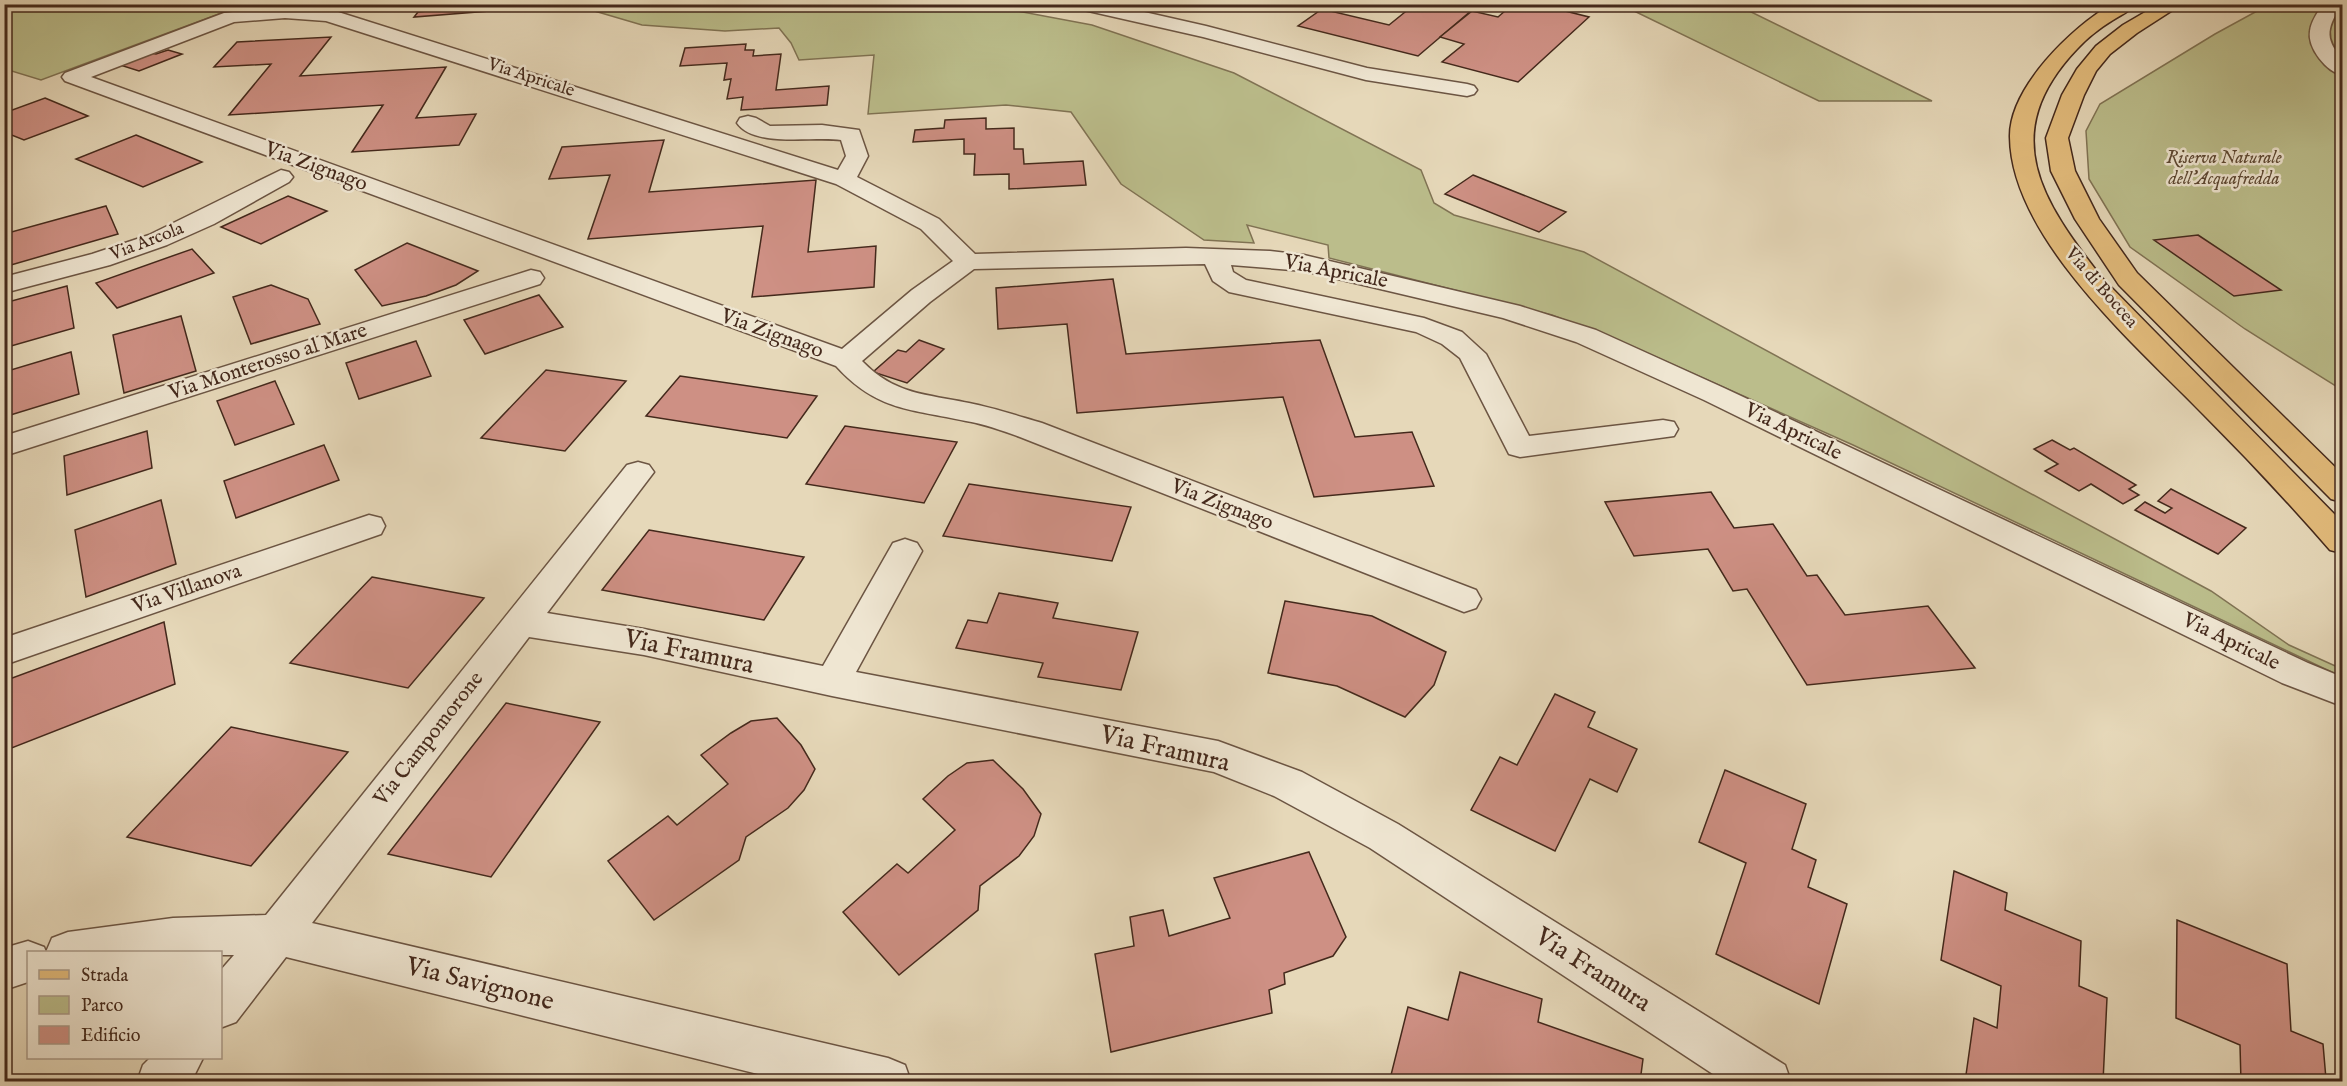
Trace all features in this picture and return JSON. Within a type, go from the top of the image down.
[{"type":"main road","name":"Via di Boccea","points":[[2126,4],[2097,21],[2069,43],[2049,68],[2030,105],[2022,123],[2021,138],[2023,156],[2036,194],[2060,240],[2103,294],[2301,496],[2343,542]]},
{"type":"main road","name":"Via di Boccea","points":[[2173,4],[2130,29],[2103,50],[2087,69],[2073,95],[2057,138],[2063,171],[2086,219],[2128,279],[2343,492]]},
{"type":"street","points":[[250,13],[275,4]]},
{"type":"street","points":[[1082,4],[1206,32],[1366,74],[1467,90]]},
{"type":"street","points":[[2333,4],[2318,29],[2324,48],[2343,69]]},
{"type":"street","name":"Via Apricale","points":[[72,77],[217,21],[250,13],[296,12],[335,17],[844,178],[930,224],[968,262],[1215,256],[1304,263],[1511,312],[1586,336],[1714,394],[2295,674],[2343,692]]},
{"type":"street","name":"Via Zignago","points":[[72,77],[846,360],[862,379],[898,400],[971,413],[1031,430],[1464,599]]},
{"type":"street","points":[[748,123],[753,129],[772,132],[811,131],[851,135],[857,156],[844,178]]},
{"type":"street","name":"Via Arcola","points":[[4,285],[96,260],[158,240],[210,216],[280,177]]},
{"type":"street","name":"Via Apricale","points":[[1215,256],[1222,276],[1238,286],[1424,326],[1452,338],[1472,354],[1520,447],[1663,429]]},
{"type":"street","points":[[846,360],[921,296],[968,262]]},
{"type":"street","name":"Via Monterosso al Mare","points":[[4,446],[531,278]]},
{"type":"street","name":"Via Campomorone","points":[[222,1005],[638,472]]},
{"type":"street","name":"Via Villanova","points":[[4,652],[369,526]]},
{"type":"street","points":[[832,682],[905,551]]},
{"type":"street","name":"Via Framura","points":[[520,622],[644,642],[832,682],[1218,757],[1288,784],[1384,836],[1768,1082]]},
{"type":"street","name":"Via Savignone","points":[[75,951],[160,939],[238,934],[278,935],[821,1074],[888,1082]]},
{"type":"street","points":[[4,969],[27,962]]},
{"type":"street","points":[[160,1082],[179,1059]]},
{"type":"green space","points":[[4,5],[243,5],[41,80],[5,69]]},
{"type":"green space","points":[[574,5],[986,5],[1092,25],[1234,73],[1421,170],[1434,203],[1454,215],[1584,252],[2211,591],[2289,645],[2342,669],[2342,677],[1853,445],[1629,345],[1552,315],[1329,258],[1328,245],[1247,225],[1254,243],[1204,240],[1121,184],[1071,112],[1006,105],[868,114],[874,55],[799,60],[791,43],[779,28],[725,31],[642,25]]},
{"type":"green space","points":[[1613,5],[1737,5],[1932,101],[1819,101],[1630,9]]},
{"type":"green space","name":"Riserva Naturale dell'Acquafredda","points":[[2268,5],[2342,5],[2342,390],[2245,329],[2130,247],[2089,179],[2086,131],[2100,104],[2215,34]]},
{"type":"building","points":[[432,4],[506,4],[502,10],[414,17],[418,12],[427,11]]},
{"type":"building","points":[[1415,4],[1479,4],[1418,56],[1298,26],[1322,9],[1389,25]]},
{"type":"building","points":[[1513,4],[1537,4],[1589,17],[1518,82],[1442,62],[1464,44],[1440,37],[1472,11],[1498,17]]},
{"type":"building","points":[[331,37],[300,76],[446,67],[416,118],[476,114],[459,145],[352,152],[383,105],[229,115],[271,64],[214,67],[237,42]]},
{"type":"building","points":[[746,44],[745,50],[754,50],[753,56],[781,54],[776,90],[829,86],[827,105],[741,110],[743,97],[727,99],[731,79],[724,80],[727,63],[680,66],[685,48]]},
{"type":"building","points":[[168,50],[182,54],[139,71],[120,65],[151,53],[156,54]]},
{"type":"building","points":[[45,98],[88,116],[24,140],[4,132],[4,113]]},
{"type":"building","points":[[986,118],[986,129],[1014,128],[1014,149],[1023,149],[1024,164],[1083,161],[1086,185],[1009,189],[1009,174],[974,175],[975,154],[964,154],[964,139],[913,142],[915,130],[944,128],[945,120]]},
{"type":"building","points":[[136,135],[202,162],[143,187],[76,159]]},
{"type":"building","points":[[664,140],[649,192],[816,180],[808,252],[876,246],[874,287],[752,297],[763,226],[588,239],[610,175],[549,179],[562,147]]},
{"type":"building","points":[[1473,175],[1566,212],[1539,232],[1445,194]]},
{"type":"building","points":[[288,196],[327,211],[261,244],[221,227]]},
{"type":"building","points":[[106,206],[118,234],[4,267],[4,234]]},
{"type":"building","points":[[2198,235],[2281,290],[2234,296],[2154,240]]},
{"type":"building","points":[[407,243],[478,271],[456,285],[426,296],[382,306],[355,270]]},
{"type":"building","points":[[192,249],[214,273],[117,308],[96,283]]},
{"type":"building","points":[[1113,279],[1126,354],[1320,340],[1355,437],[1412,432],[1434,486],[1314,497],[1283,397],[1077,413],[1067,324],[998,329],[996,288]]},
{"type":"building","points":[[271,285],[308,299],[320,324],[251,344],[233,297]]},
{"type":"building","points":[[67,286],[74,328],[4,348],[4,303]]},
{"type":"building","points":[[539,295],[563,327],[485,354],[464,320]]},
{"type":"building","points":[[181,316],[196,371],[124,393],[113,335]]},
{"type":"building","points":[[919,340],[944,349],[907,383],[873,372],[898,350],[906,352]]},
{"type":"building","points":[[416,341],[431,376],[359,399],[346,363]]},
{"type":"building","points":[[71,352],[79,394],[4,417],[4,372]]},
{"type":"building","points":[[546,370],[626,381],[565,451],[481,438]]},
{"type":"building","points":[[680,376],[817,396],[787,438],[646,416]]},
{"type":"building","points":[[275,381],[294,424],[235,445],[217,401]]},
{"type":"building","points":[[845,426],[957,442],[924,503],[806,484]]},
{"type":"building","points":[[147,431],[152,468],[67,495],[64,456]]},
{"type":"building","points":[[2052,440],[2070,450],[2074,448],[2136,485],[2129,489],[2139,495],[2123,504],[2091,484],[2079,491],[2045,471],[2058,464],[2034,449]]},
{"type":"building","points":[[324,445],[339,480],[236,518],[224,481]]},
{"type":"building","points":[[969,484],[1131,507],[1112,561],[943,536]]},
{"type":"building","points":[[2171,489],[2246,528],[2218,554],[2135,510],[2145,502],[2165,513],[2172,508],[2158,501]]},
{"type":"building","points":[[1711,492],[1734,528],[1773,524],[1807,576],[1817,575],[1845,615],[1928,606],[1975,668],[1807,685],[1747,589],[1733,591],[1708,549],[1634,556],[1605,502]]},
{"type":"building","points":[[161,500],[176,564],[86,597],[75,530]]},
{"type":"building","points":[[649,530],[804,557],[764,620],[602,590]]},
{"type":"building","points":[[372,577],[484,598],[408,688],[290,663]]},
{"type":"building","points":[[999,593],[1058,603],[1053,618],[1138,632],[1121,690],[1038,677],[1043,663],[956,648],[968,620],[987,623]]},
{"type":"building","points":[[1285,601],[1372,616],[1446,652],[1434,685],[1405,717],[1337,686],[1268,673]]},
{"type":"building","points":[[164,622],[175,684],[4,751],[4,681]]},
{"type":"building","points":[[1555,694],[1595,712],[1588,727],[1637,749],[1617,792],[1590,779],[1555,851],[1471,810],[1500,757],[1517,765]]},
{"type":"building","points":[[506,703],[600,722],[491,877],[388,854]]},
{"type":"building","points":[[777,718],[801,745],[815,769],[804,790],[788,808],[746,837],[739,860],[654,920],[608,861],[668,816],[677,825],[728,784],[701,755],[751,721]]},
{"type":"building","points":[[231,727],[348,752],[251,866],[127,837]]},
{"type":"building","points":[[993,760],[1023,789],[1041,814],[1034,836],[1019,856],[980,886],[978,910],[899,975],[843,912],[897,864],[908,873],[955,830],[923,799],[948,776],[967,763]]},
{"type":"building","points":[[1725,770],[1806,804],[1792,849],[1816,860],[1808,887],[1847,904],[1819,1004],[1716,954],[1746,863],[1699,842]]},
{"type":"building","points":[[1309,852],[1346,937],[1333,956],[1284,973],[1285,984],[1269,990],[1272,1013],[1111,1052],[1095,954],[1134,946],[1130,917],[1163,910],[1169,936],[1230,918],[1214,878]]},
{"type":"building","points":[[1954,871],[2007,893],[2005,910],[2081,941],[2079,986],[2107,998],[2103,1082],[1965,1082],[1974,1018],[1997,1028],[2001,986],[1941,960]]},
{"type":"building","points":[[2177,920],[2287,964],[2291,1031],[2323,1044],[2326,1079],[2331,1082],[2241,1082],[2240,1045],[2176,1018]]},
{"type":"building","points":[[1460,972],[1542,999],[1538,1022],[1643,1059],[1640,1082],[1396,1082],[1390,1079],[1408,1007],[1448,1020]]}]
